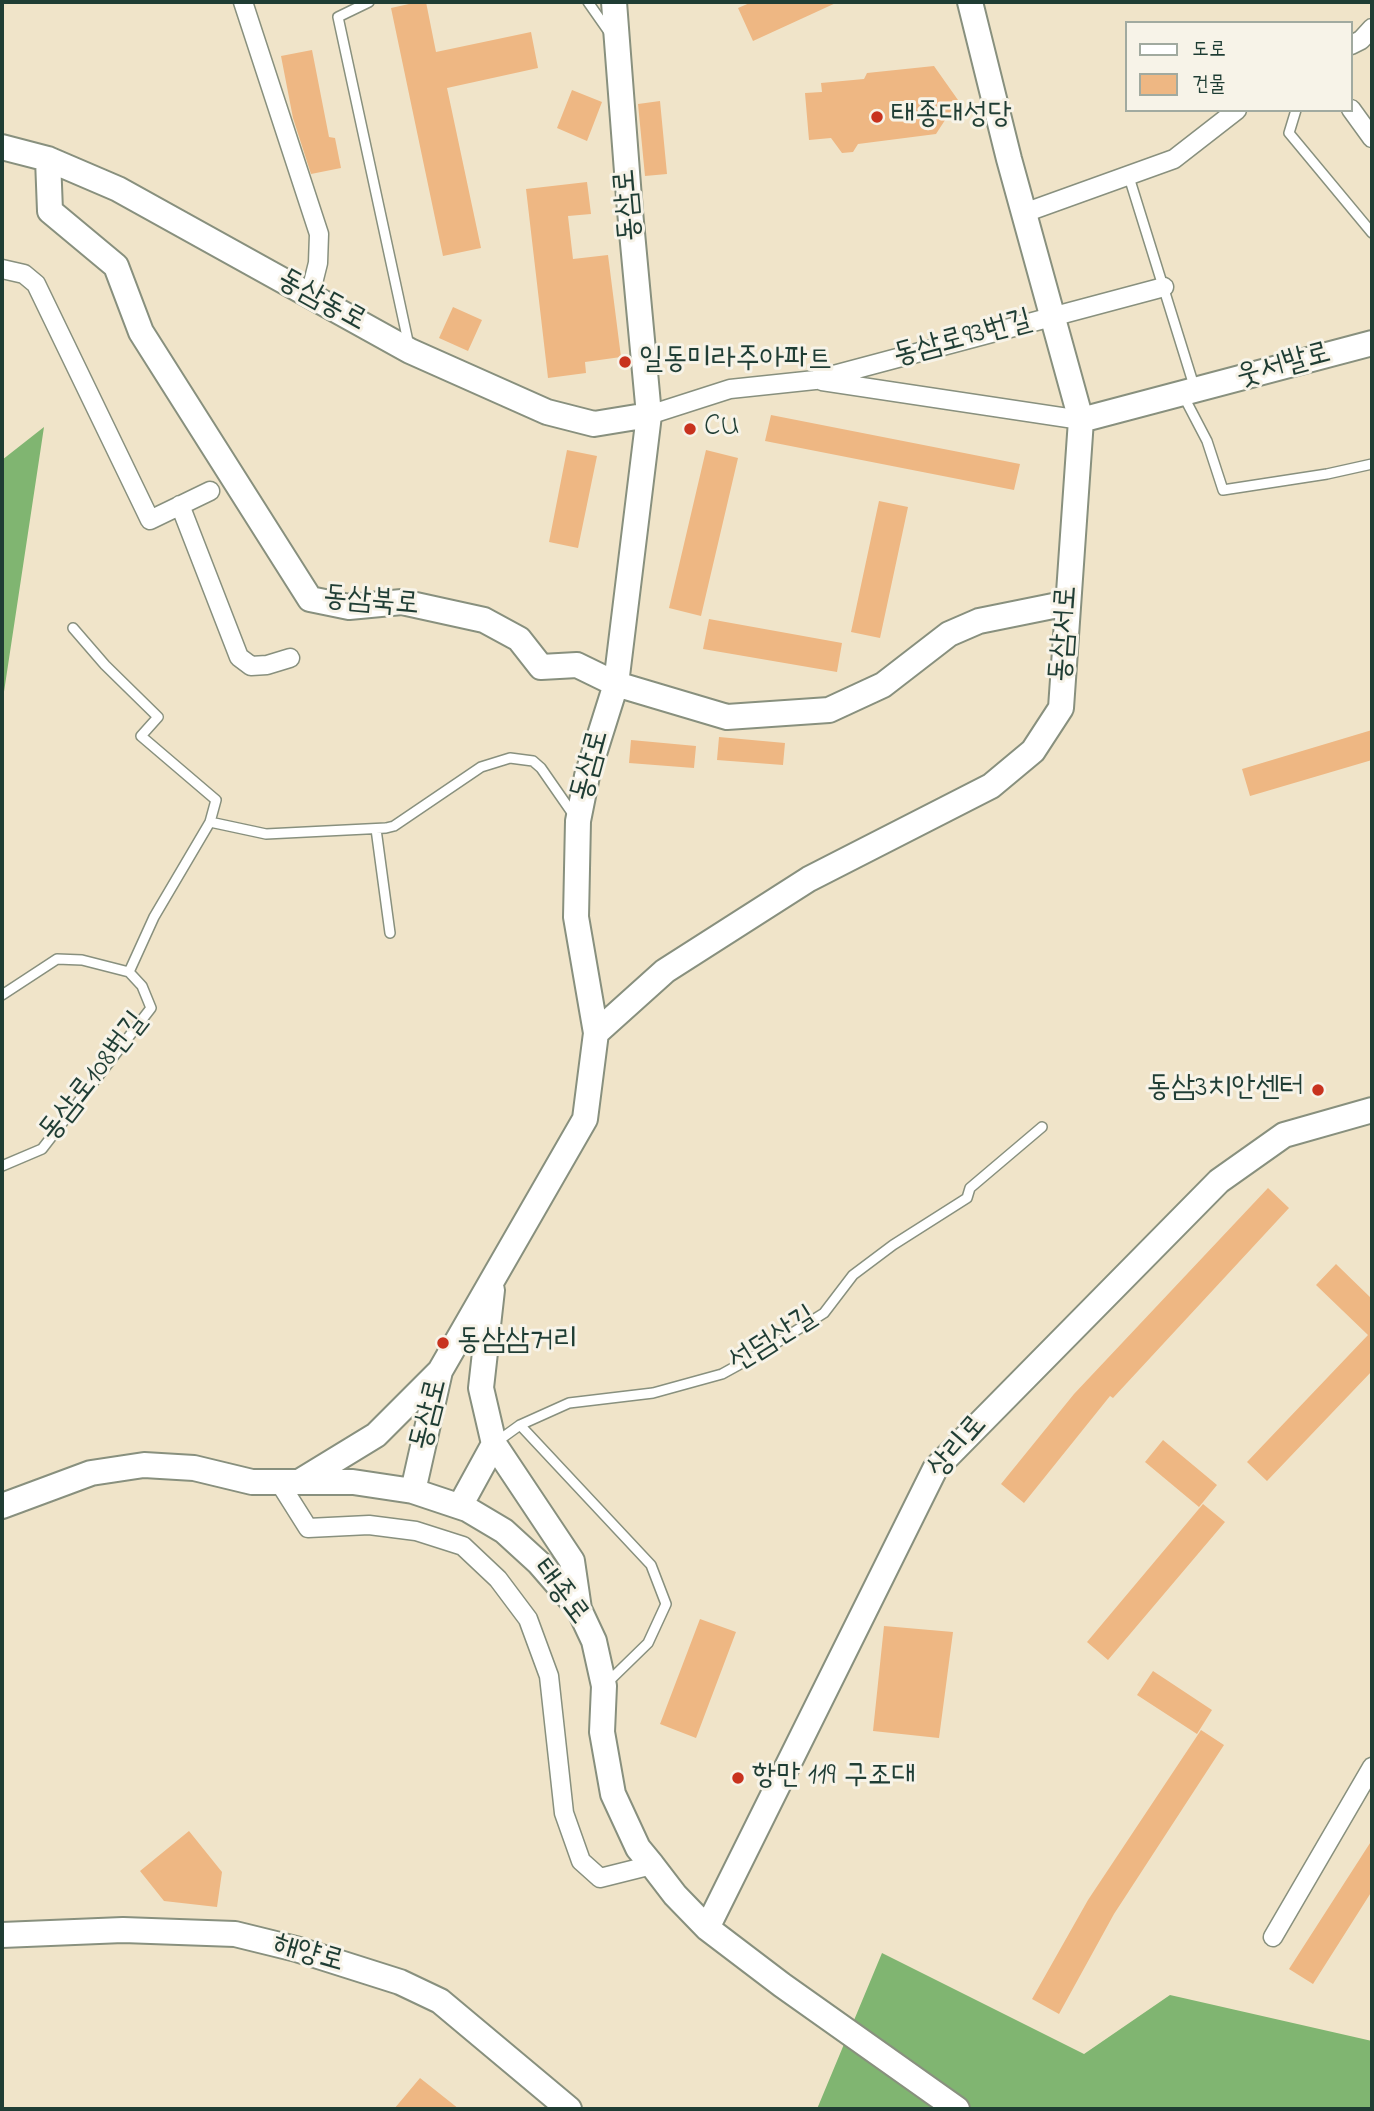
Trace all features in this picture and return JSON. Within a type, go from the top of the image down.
[{"type":"street","points":[[243,2],[319,234],[318,263],[310,295]]},
{"type":"street","name":"동삼로","points":[[413,1491],[440,1371],[585,1119],[596,1033],[576,917],[578,821],[587,776],[616,684],[649,415],[614,2]]},
{"type":"street","name":"동삼서로","points":[[596,1033],[665,971],[809,879],[991,786],[1033,751],[1061,708],[1081,419],[970,2]]},
{"type":"street","points":[[1353,44],[1372,28]]},
{"type":"street","points":[[1024,213],[1174,159],[1234,112]]},
{"type":"street","points":[[1353,112],[1372,138]]},
{"type":"street","name":"동삼동로","points":[[2,147],[48,159],[118,189],[410,351],[547,412],[594,424],[649,415]]},
{"type":"street","name":"동삼북로","points":[[48,159],[50,211],[116,266],[141,332],[310,599],[349,607],[402,602],[484,620],[519,639],[541,667],[577,665],[616,684],[727,716],[829,710],[883,685],[949,634],[979,621],[1068,603]]},
{"type":"street","points":[[2,269],[24,274],[36,284],[150,520],[210,491]]},
{"type":"street","name":"동삼로93번길","points":[[649,415],[730,389],[815,380],[1164,287]]},
{"type":"street","name":"웃서발로","points":[[1081,419],[1372,343]]},
{"type":"street","points":[[815,380],[1081,419]]},
{"type":"street","points":[[180,505],[239,657],[251,666],[267,665],[290,658]]},
{"type":"street","name":"상리로","points":[[708,1928],[934,1469],[1219,1181],[1284,1135],[1372,1110]]},
{"type":"street","points":[[493,1279],[481,1388],[494,1444],[572,1561],[579,1609]]},
{"type":"street","points":[[440,1371],[376,1435],[289,1482],[308,1528],[369,1525],[416,1531],[463,1546],[498,1579],[528,1619],[549,1676],[564,1813],[581,1861],[600,1878],[652,1865]]},
{"type":"street","points":[[460,1506],[494,1444]]},
{"type":"street","name":"태종로","points":[[2,1506],[91,1472],[144,1465],[194,1468],[252,1482],[353,1482],[413,1491],[460,1506],[504,1531],[539,1563],[579,1609],[594,1642],[604,1686],[602,1732],[614,1794],[638,1848],[675,1895],[708,1928],[957,2109]]},
{"type":"street","points":[[2,1524],[37,1492]]},
{"type":"street","points":[[1273,1937],[1372,1767]]},
{"type":"street","name":"해양로","points":[[2,1935],[123,1930],[235,1934],[296,1949],[400,1983],[440,2001],[569,2109]]},
{"type":"lane","points":[[369,2],[338,18],[410,351]]},
{"type":"lane","points":[[588,2],[618,43]]},
{"type":"lane","points":[[1295,112],[1289,133],[1372,233]]},
{"type":"lane","points":[[1129,177],[1164,287]]},
{"type":"lane","name":"웃서발로","points":[[1164,287],[1189,392]]},
{"type":"lane","points":[[1189,392],[1223,490],[1327,474],[1372,464]]},
{"type":"lane","points":[[73,628],[105,665],[158,717],[141,736],[216,800],[210,821],[266,834],[394,826],[481,767],[510,758],[533,761],[541,768],[578,821]]},
{"type":"lane","name":"동삼로108번길","points":[[129,972],[153,917],[210,821]]},
{"type":"lane","points":[[376,829],[390,933]]},
{"type":"lane","name":"동삼로108번길","points":[[2,995],[57,959],[82,960],[129,972],[142,986],[151,1008],[42,1149],[2,1166]]},
{"type":"lane","name":"선덤산길","points":[[494,1444],[520,1425],[569,1403],[653,1393],[722,1374],[762,1352],[824,1313],[853,1275],[893,1244],[967,1198],[970,1188],[1042,1127]]},
{"type":"lane","points":[[520,1425],[651,1566],[666,1604],[648,1643],[604,1686]]},
{"type":"green space","points":[[44,427],[2,705],[2,460]]},
{"type":"green space","points":[[882,1953],[1084,2054],[1170,1995],[1372,2041],[1372,2109],[817,2109]]},
{"type":"building","points":[[426,2],[436,52],[531,32],[538,68],[447,88],[481,248],[443,256],[391,8]]},
{"type":"building","points":[[752,2],[838,2],[753,41],[738,8]]},
{"type":"building","points":[[312,50],[329,137],[335,138],[341,168],[311,174],[293,118],[281,56]]},
{"type":"building","name":"태종대성당","points":[[934,66],[958,100],[936,134],[858,144],[853,152],[842,153],[831,138],[809,140],[805,93],[822,92],[821,83],[864,79],[867,73]]},
{"type":"building","points":[[572,90],[602,102],[587,141],[557,128]]},
{"type":"building","points":[[660,101],[667,174],[645,176],[638,104]]},
{"type":"building","points":[[587,182],[591,214],[568,216],[573,259],[608,255],[621,357],[585,362],[586,373],[548,378],[526,189]]},
{"type":"building","points":[[453,307],[482,320],[468,351],[439,338]]},
{"type":"building","points":[[771,415],[1020,464],[1014,490],[765,441]]},
{"type":"building","points":[[567,450],[597,456],[578,548],[549,542]]},
{"type":"building","points":[[706,450],[738,458],[701,616],[669,608]]},
{"type":"building","points":[[879,501],[908,507],[880,638],[851,632]]},
{"type":"building","points":[[709,619],[842,643],[837,672],[703,649]]},
{"type":"building","points":[[1372,730],[1372,760],[1250,796],[1242,769]]},
{"type":"building","points":[[719,737],[785,743],[783,765],[717,760]]},
{"type":"building","points":[[631,740],[696,746],[694,768],[629,763]]},
{"type":"building","points":[[1268,1188],[1289,1208],[1113,1398],[1110,1396],[1024,1503],[1001,1484],[1074,1394]]},
{"type":"building","points":[[1336,1264],[1372,1299],[1372,1371],[1267,1481],[1247,1462],[1368,1335],[1316,1285]]},
{"type":"building","points":[[1163,1440],[1217,1485],[1199,1507],[1145,1462]]},
{"type":"building","points":[[1203,1504],[1225,1522],[1108,1660],[1087,1642]]},
{"type":"building","points":[[700,1619],[736,1632],[696,1738],[660,1724]]},
{"type":"building","points":[[884,1626],[953,1632],[939,1738],[873,1731]]},
{"type":"building","points":[[1153,1671],[1212,1710],[1197,1734],[1137,1695]]},
{"type":"building","points":[[1201,1730],[1224,1745],[1114,1914],[1059,2014],[1032,1999],[1088,1900]]},
{"type":"building","points":[[189,1831],[222,1872],[217,1907],[164,1901],[140,1871]]},
{"type":"building","points":[[1372,1840],[1372,1891],[1313,1984],[1289,1969]]},
{"type":"building","points":[[420,2078],[459,2109],[394,2109]]},
{"type":"place","name":"태종대성당","points":[[877,117]]},
{"type":"place","name":"일동미라주아파트","points":[[625,362]]},
{"type":"place","name":"CU","points":[[690,429]]},
{"type":"place","name":"동삼3치안센터","points":[[1318,1090]]},
{"type":"place","name":"동삼삼거리","points":[[443,1343]]},
{"type":"place","name":"항만 119 구조대","points":[[738,1778]]}]
